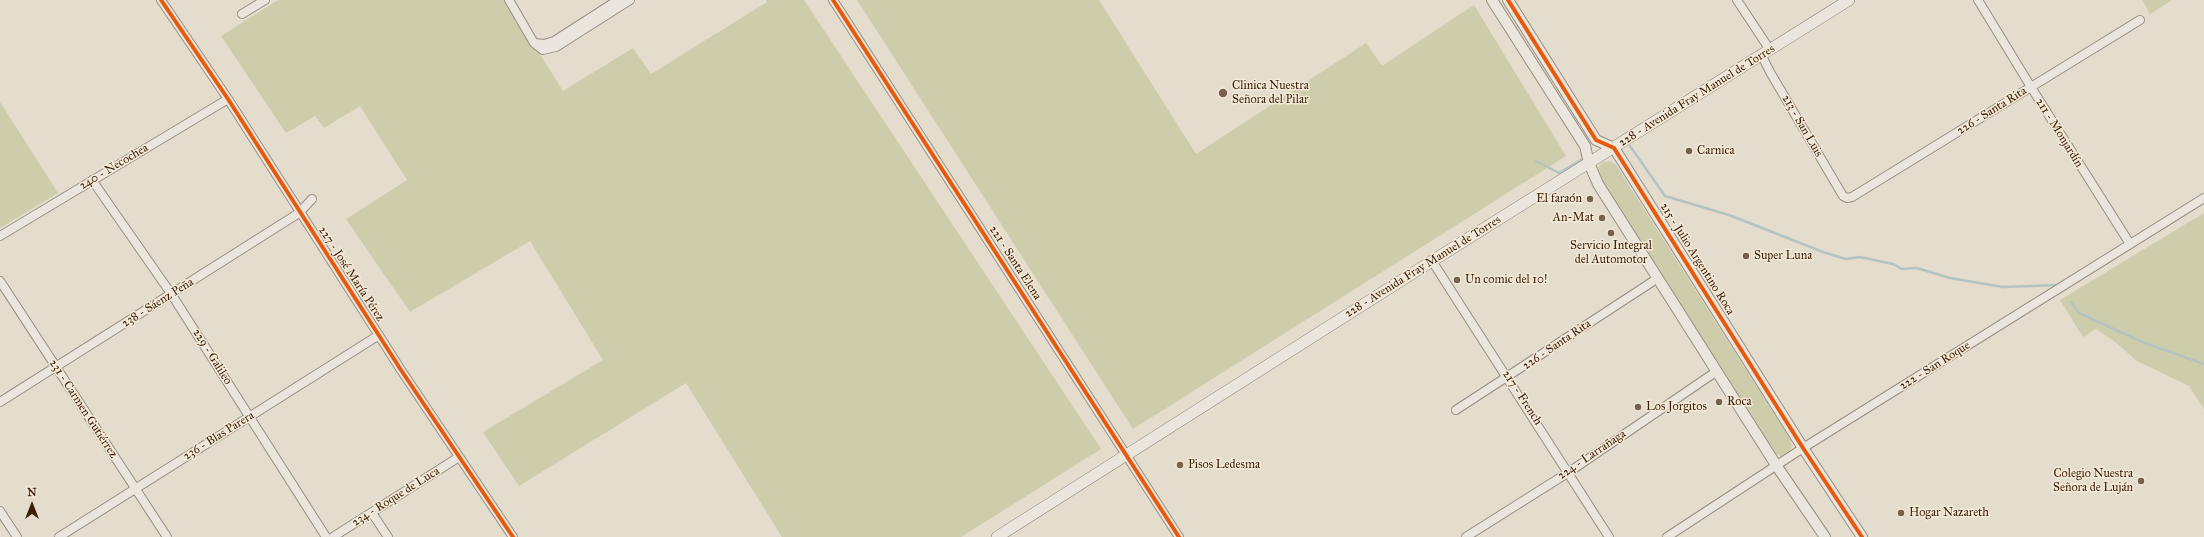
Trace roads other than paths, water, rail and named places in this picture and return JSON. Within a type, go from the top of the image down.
[{"type":"main road","name":"228 - Avenida Fray Manuel de Torres","points":[[997,537],[1432,261],[1849,0]]},
{"type":"street","name":"227 - José María Pérez","points":[[161,0],[228,99],[299,213],[513,537]]},
{"type":"street","points":[[242,14],[265,0]]},
{"type":"street","points":[[509,0],[534,43],[538,48],[549,50],[630,0]]},
{"type":"street","points":[[534,43],[544,44],[554,41],[618,0]]},
{"type":"street","name":"221 - Santa Elena","points":[[833,0],[1179,537]]},
{"type":"street","points":[[1492,0],[1585,146],[1589,163],[1598,184],[1776,465],[1825,537]]},
{"type":"street","points":[[1508,0],[1596,140],[1614,148]]},
{"type":"street","name":"213 - San Luis","points":[[1737,0],[1766,53],[1770,72],[1843,196]]},
{"type":"street","name":"211 - Monjardín","points":[[1978,0],[2031,88],[2130,244]]},
{"type":"street","name":"226 - Santa Rita","points":[[1843,196],[1852,197],[2140,20]]},
{"type":"street","name":"240 - Necochea","points":[[0,236],[228,99]]},
{"type":"street","name":"215 - Julio Argentino Roca","points":[[1614,148],[1803,448],[1862,537]]},
{"type":"street","name":"229 - Galileo","points":[[92,180],[172,295],[326,537]]},
{"type":"street","name":"222 - San Roque","points":[[1668,537],[1776,465],[2204,198]]},
{"type":"street","name":"238 - Sáenz Peña","points":[[0,402],[172,295],[299,213],[312,199]]},
{"type":"street","name":"217 - French","points":[[1432,261],[1509,377],[1609,537]]},
{"type":"street","name":"226 - Santa Rita","points":[[1456,410],[1509,377],[1658,278]]},
{"type":"street","name":"231 - Carmen Gutiérrez","points":[[0,281],[166,537]]},
{"type":"street","name":"236 - Blas Parera","points":[[59,537],[379,335]]},
{"type":"street","name":"224 - Larrañaga","points":[[1466,537],[1569,472],[1717,371]]},
{"type":"street","name":"234 - Roque de Luca","points":[[333,537],[460,457]]},
{"type":"street","points":[[0,511],[17,537]]},
{"type":"street","points":[[372,513],[388,537]]},
{"type":"waterway","points":[[1630,146],[1665,196],[1729,215],[1823,252],[1846,259],[1860,257],[1893,264],[1902,269],[1917,268],[1950,278],[2003,287],[2058,285]]},
{"type":"waterway","points":[[1536,161],[1559,173],[1584,158]]},
{"type":"waterway","points":[[2071,302],[2079,313],[2142,342],[2204,364]]},
{"type":"place","name":"Clinica Nuestra Señora del Pilar","points":[[1223,93]]},
{"type":"place","name":"Carnica","points":[[1689,151]]},
{"type":"place","name":"El faraón","points":[[1590,199]]},
{"type":"place","name":"An-Mat","points":[[1602,218]]},
{"type":"place","name":"Servicio Integral del Automotor","points":[[1611,233]]},
{"type":"place","name":"Super Luna","points":[[1746,256]]},
{"type":"place","name":"Un comic del 10!","points":[[1457,280]]},
{"type":"place","name":"Roca","points":[[1719,402]]},
{"type":"place","name":"Los Jorgitos","points":[[1638,407]]},
{"type":"place","name":"Pisos Ledesma","points":[[1180,465]]},
{"type":"place","name":"Colegio Nuestra Señora de Luján","points":[[2141,481]]},
{"type":"place","name":"Hogar Nazareth","points":[[1901,513]]}]
